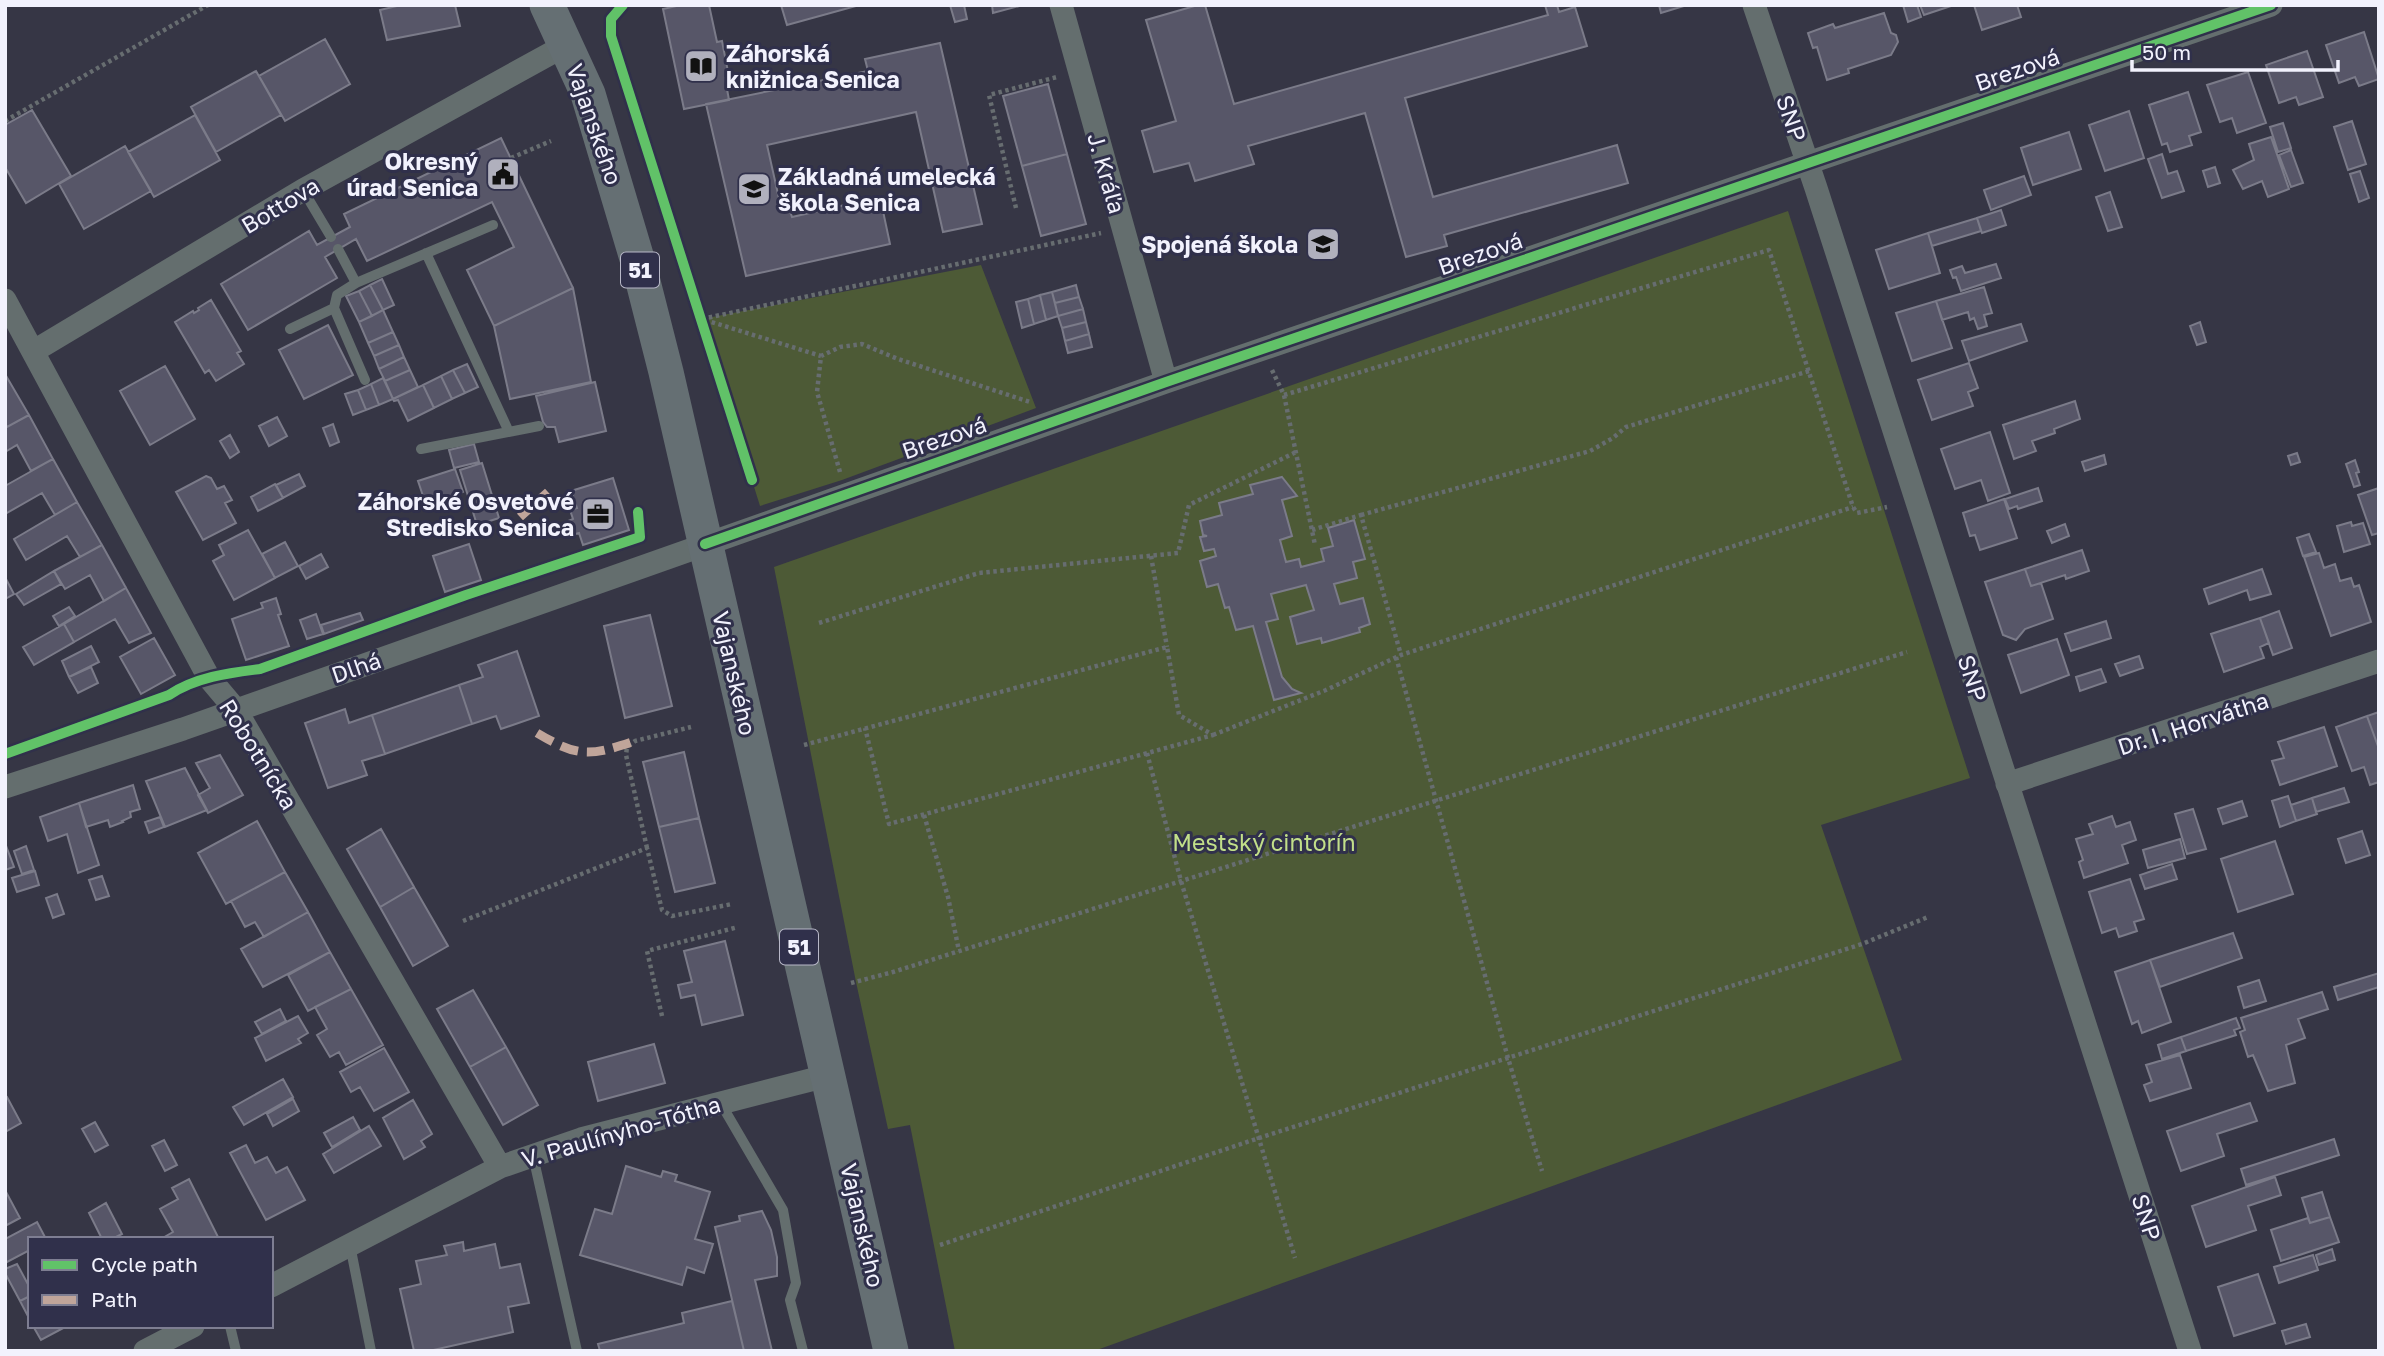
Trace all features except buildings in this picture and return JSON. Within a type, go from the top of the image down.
[{"type":"main road","name":"Vajanského","points":[[547,5],[588,94],[627,222],[666,372],[830,1075],[891,1351]]},
{"type":"street","name":"J. Kráľa","points":[[1060,5],[1166,382]]},
{"type":"street","name":"SNP","points":[[1754,5],[1808,162],[2190,1351]]},
{"type":"street","name":"Brezová","points":[[705,544],[1166,382],[2271,5]]},
{"type":"street","name":"Bottova","points":[[34,351],[303,190],[566,45]]},
{"type":"street","name":"Robotnícka","points":[[5,300],[209,678],[236,710],[500,1167]]},
{"type":"street","name":"Dlhá","points":[[5,787],[236,710],[705,544]]},
{"type":"street","name":"Dr. I. Horvátha","points":[[2007,784],[2379,661]]},
{"type":"street","name":"V. Paulínyho-Tótha","points":[[273,1285],[500,1167],[581,1139],[830,1075]]},
{"type":"street","points":[[145,1351],[189,1328]]},
{"type":"lane","points":[[303,190],[331,237]]},
{"type":"lane","points":[[365,380],[334,308],[337,295],[356,283],[493,225]]},
{"type":"lane","points":[[338,249],[356,283]]},
{"type":"lane","points":[[426,253],[509,432]]},
{"type":"lane","points":[[290,329],[334,308]]},
{"type":"lane","points":[[421,449],[539,426]]},
{"type":"lane","points":[[720,1102],[783,1210],[796,1283],[790,1300],[803,1351]]},
{"type":"lane","points":[[533,1156],[577,1351]]},
{"type":"lane","points":[[350,1245],[371,1351]]},
{"type":"lane","points":[[230,1328],[236,1351]]},
{"type":"path","points":[[5,121],[208,5]]},
{"type":"path","points":[[1016,208],[989,95],[1078,71]]},
{"type":"path","points":[[511,158],[551,141]]},
{"type":"path","points":[[702,319],[1123,229]]},
{"type":"path","points":[[1284,395],[1769,250],[1853,507],[1857,513],[1887,507]]},
{"type":"path","points":[[698,307],[706,333]]},
{"type":"path","points":[[702,319],[821,356],[840,347],[862,344],[898,359],[1030,402],[1036,408]]},
{"type":"path","points":[[821,356],[817,392],[842,480]]},
{"type":"path","points":[[1270,365],[1284,395],[1315,545]]},
{"type":"path","points":[[1312,530],[1590,451],[1626,427],[1809,371]]},
{"type":"path","points":[[819,623],[979,573],[1178,553],[1189,505],[1296,452]]},
{"type":"path","points":[[864,728],[889,824],[1213,735],[1326,690],[1399,656],[1853,507]]},
{"type":"path","points":[[1361,515],[1436,800],[1542,1171]]},
{"type":"path","points":[[1151,556],[1179,715],[1213,735]]},
{"type":"path","points":[[804,745],[1167,647]]},
{"type":"path","points":[[851,983],[1907,652]]},
{"type":"path","points":[[691,727],[635,741],[627,747],[626,755],[647,848],[662,910],[672,916],[732,904]]},
{"type":"path","points":[[1147,753],[1181,881],[1295,1258]]},
{"type":"path","points":[[924,815],[948,897],[959,951]]},
{"type":"path","points":[[463,921],[647,848]]},
{"type":"path","points":[[940,1245],[1259,1138],[1862,944],[1928,917]]},
{"type":"path","points":[[662,1016],[647,951],[738,927]]},
{"type":"green space","name":"Mestský cintorín","points":[[1788,211],[1970,778],[1821,825],[1902,1060],[1094,1351],[955,1351],[910,1125],[888,1129],[856,982],[774,567]]},
{"type":"green space","points":[[981,265],[1036,408],[842,480],[760,506],[702,319]]},
{"type":"marked path","points":[[520,517],[548,492]]},
{"type":"marked path","points":[[537,733],[564,747],[585,752],[607,750],[635,741]]},
{"type":"cycle path","points":[[623,5],[611,19],[611,36],[752,480]]},
{"type":"cycle path","points":[[705,544],[1166,382],[2271,5]]},
{"type":"cycle path","points":[[5,754],[169,695],[201,680],[260,669],[466,595],[640,537],[638,512]]},
{"type":"place","name":"Záhorská knižnica Senica","points":[[701,66]]},
{"type":"place","name":"Okresný úrad Senica","points":[[503,174]]},
{"type":"place","name":"Základná umelecká škola Senica","points":[[754,189]]},
{"type":"place","name":"Spojená škola","points":[[1323,244]]},
{"type":"place","name":"Záhorské Osvetové Stredisko Senica","points":[[598,514]]}]
